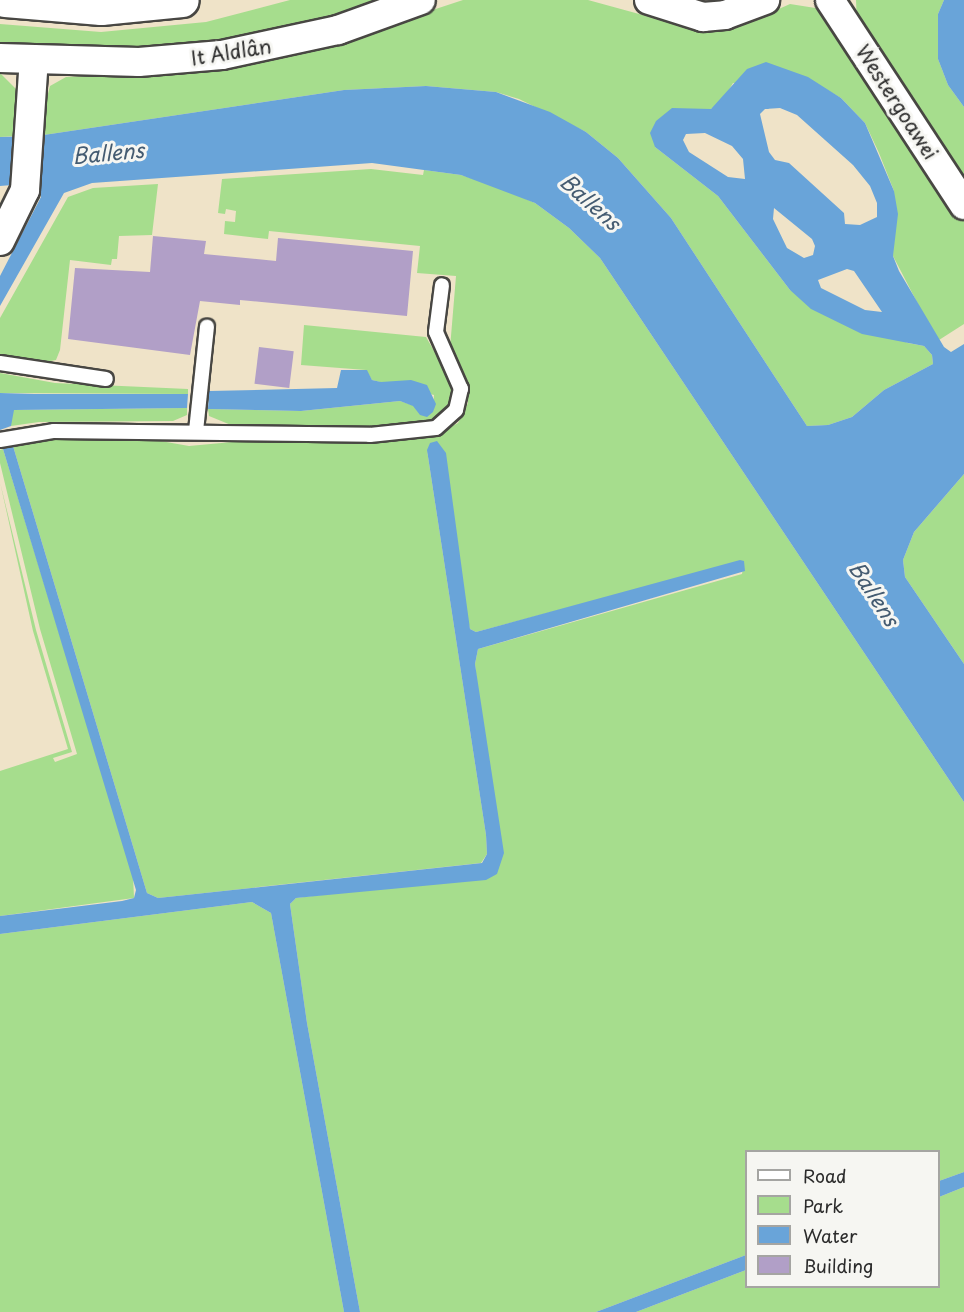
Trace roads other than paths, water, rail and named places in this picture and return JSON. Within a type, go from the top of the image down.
[{"type":"highway","points":[[5,0],[101,8],[182,0]]},
{"type":"street","name":"It Aldlân","points":[[0,58],[139,62],[222,55],[338,30],[421,0]]},
{"type":"street","points":[[649,0],[703,17],[725,15],[765,0]]},
{"type":"street","name":"Westergoawei","points":[[830,0],[964,205]]},
{"type":"street","points":[[0,241],[26,183],[27,136],[34,59]]},
{"type":"lane","points":[[0,440],[54,431],[370,435],[427,430],[444,423],[456,410],[461,389],[436,332],[442,285]]},
{"type":"lane","points":[[196,431],[207,327]]},
{"type":"lane","points":[[0,363],[106,378]]},
{"type":"water","points":[[944,0],[964,0],[964,107],[948,85],[938,59],[938,14]]},
{"type":"water","name":"Ballens","points":[[766,62],[808,77],[841,98],[865,123],[894,191],[898,214],[893,256],[899,271],[944,347],[951,352],[964,344],[964,474],[914,532],[903,560],[905,577],[964,664],[964,802],[600,258],[569,228],[535,203],[461,175],[372,163],[92,183],[64,193],[0,306],[0,276],[41,197],[36,183],[0,186],[0,137],[37,136],[344,90],[426,86],[496,92],[550,112],[586,132],[618,158],[671,218],[807,426],[828,425],[852,417],[884,390],[933,364],[932,355],[924,346],[862,334],[811,309],[790,290],[718,196],[655,147],[650,133],[656,121],[672,108],[711,109],[747,69]],"holes":[[[780,108],[797,115],[853,165],[870,186],[877,203],[877,217],[860,225],[845,224],[844,213],[789,163],[775,160],[769,152],[760,114],[765,109]],[[705,133],[732,146],[743,159],[745,179],[728,177],[689,152],[683,140],[686,134]],[[774,208],[812,239],[815,246],[813,255],[804,258],[787,248],[773,219]],[[847,269],[854,271],[882,312],[865,310],[821,288],[818,280]]]},
{"type":"water","points":[[341,370],[367,370],[372,380],[381,382],[411,380],[427,385],[436,404],[433,412],[427,417],[420,415],[413,406],[400,401],[301,411],[208,409],[209,391],[337,388]]},
{"type":"water","points":[[0,393],[188,394],[187,408],[14,410],[11,426],[0,430]]},
{"type":"water","points":[[437,441],[446,453],[470,629],[476,632],[740,560],[744,561],[745,571],[478,649],[475,664],[504,853],[497,874],[486,880],[296,898],[290,904],[307,1023],[360,1312],[344,1312],[271,913],[252,902],[0,934],[0,916],[122,901],[134,898],[136,890],[3,449],[13,446],[147,893],[158,898],[482,863],[487,854],[486,835],[427,450],[430,443]]},
{"type":"water","points":[[964,1172],[964,1187],[940,1197],[940,1181]]},
{"type":"water","points":[[745,1255],[745,1270],[636,1312],[596,1312]]}]
